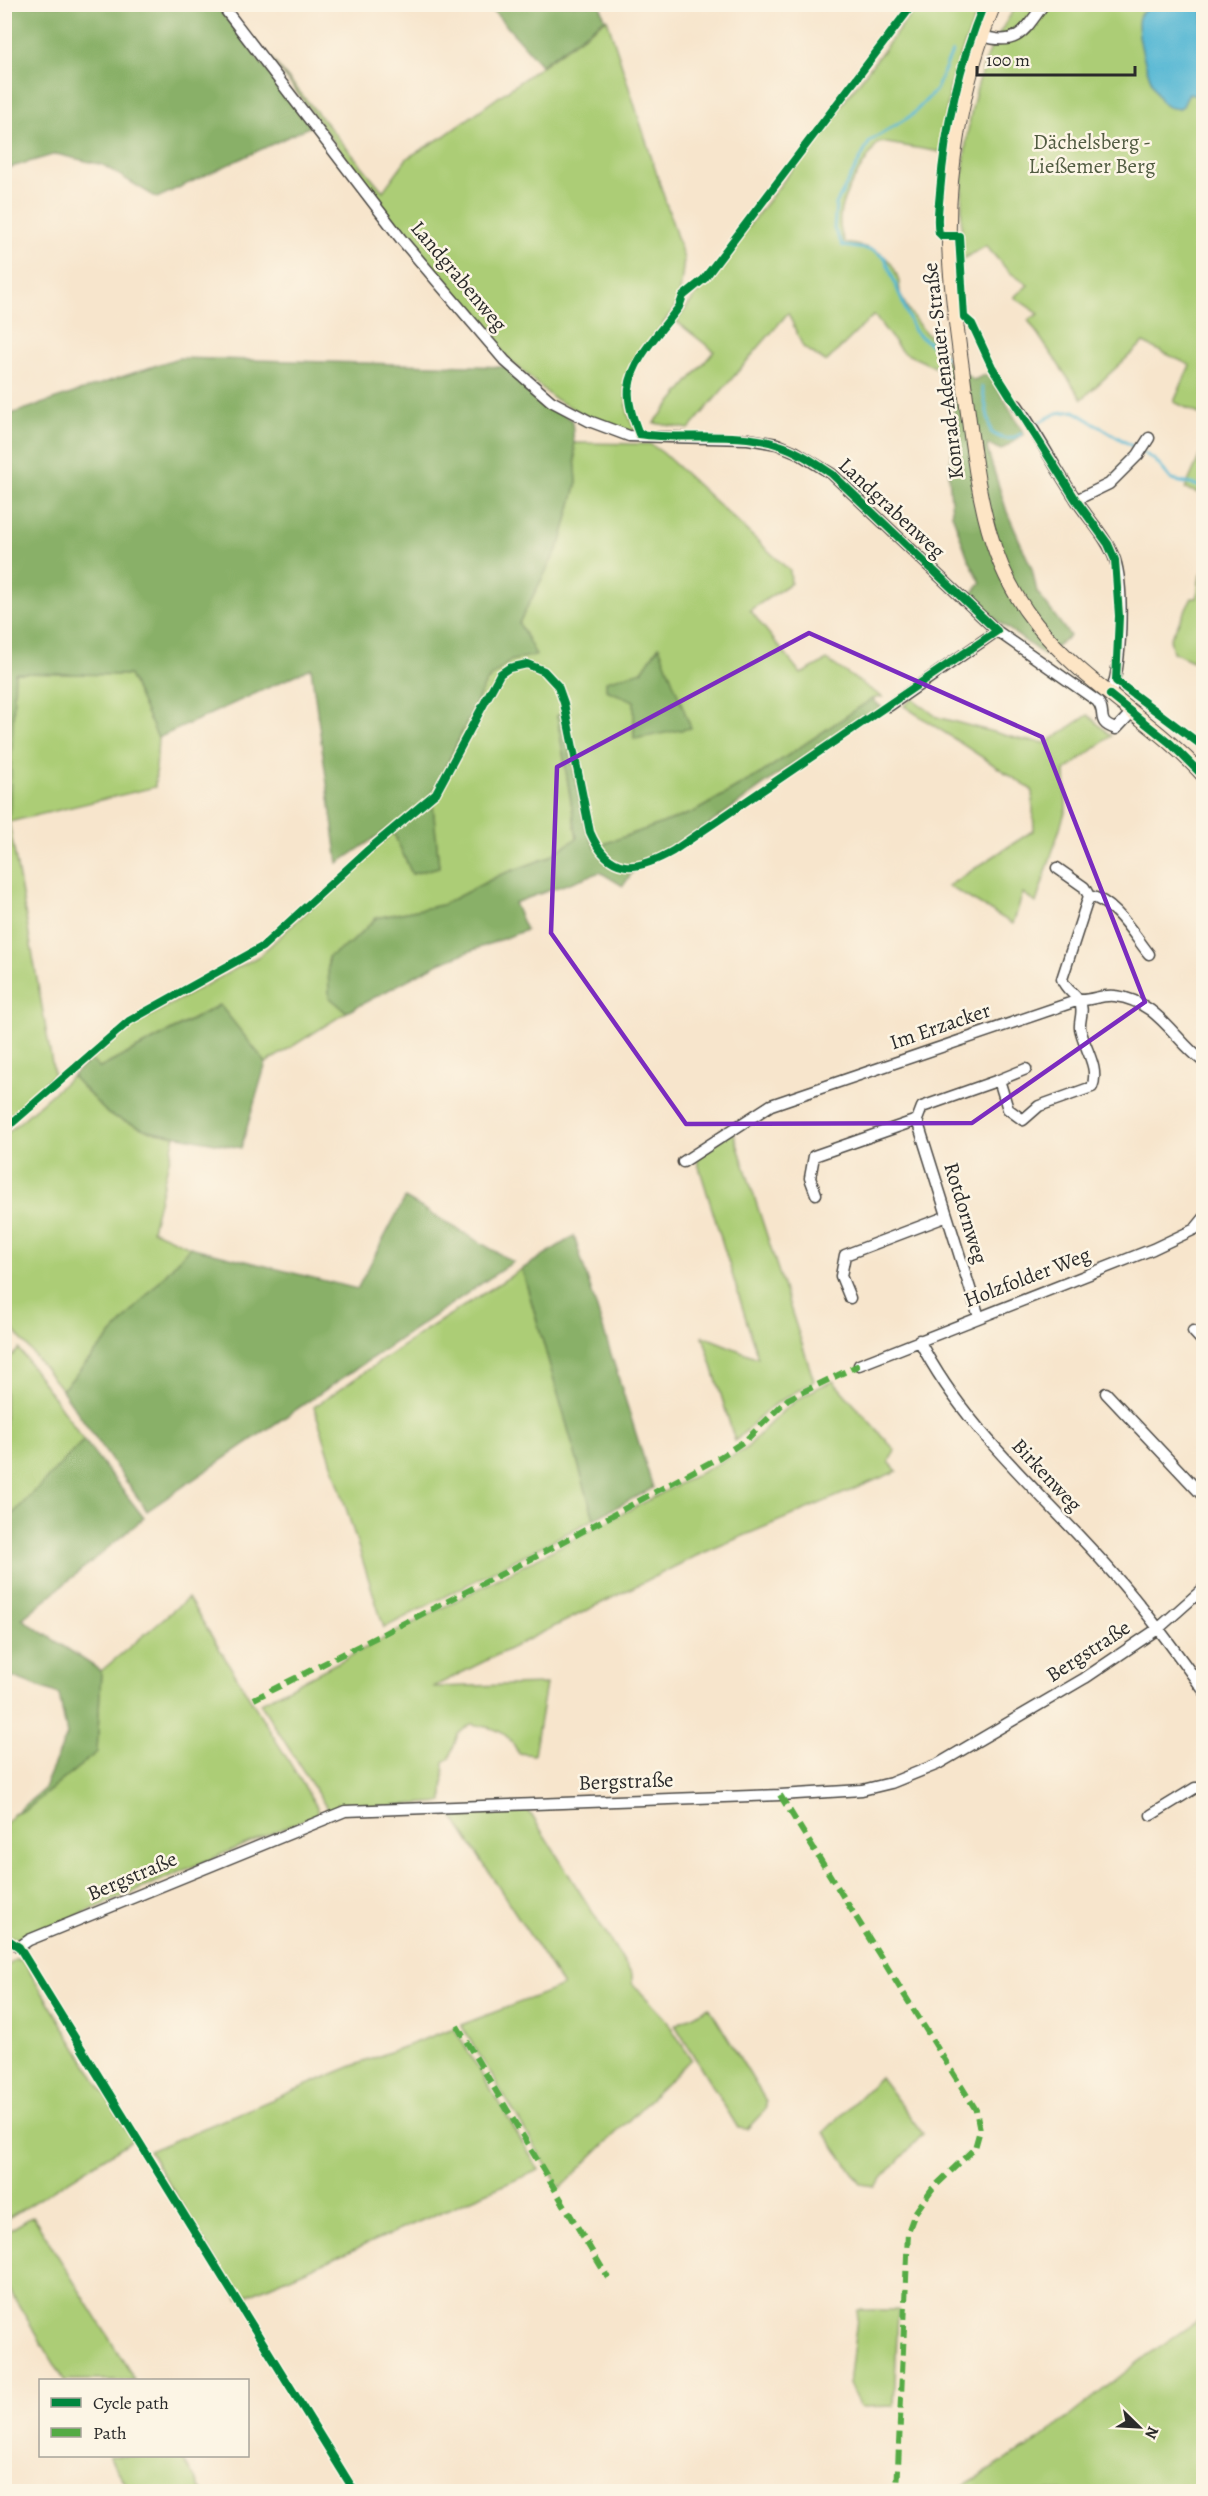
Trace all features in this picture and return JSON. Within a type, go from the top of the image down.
[{"type":"main road","name":"Konrad-Adenauer-Straße","points":[[994,4],[982,36],[961,115],[949,236],[956,321],[983,517],[1001,568],[1036,624],[1110,695],[1170,743],[1203,776]]},
{"type":"street","name":"Landgrabenweg","points":[[221,4],[401,239],[505,361],[551,401],[589,421],[629,436],[748,439],[777,444],[796,452],[832,474],[997,631],[1097,701],[1101,705],[1102,720],[1107,726],[1116,729],[1132,712]]},
{"type":"street","points":[[982,36],[998,41],[1009,40],[1019,35],[1044,4]]},
{"type":"street","points":[[1017,405],[1076,500],[1108,544],[1115,560],[1119,582],[1118,669],[1110,695]]},
{"type":"street","points":[[1076,500],[1109,483],[1144,447]]},
{"type":"street","points":[[889,706],[997,631]]},
{"type":"street","points":[[999,1080],[1008,1109],[1023,1120],[1040,1106],[1092,1087],[1095,1072],[1080,1026],[1082,1012],[1079,1000],[1065,990],[1062,979],[1089,896],[1084,887],[1057,868]]},
{"type":"street","points":[[1089,896],[1099,898],[1111,907],[1149,954]]},
{"type":"street","name":"Im Erzacker","points":[[683,1162],[771,1105],[1079,1000],[1116,996],[1151,1009],[1203,1062]]},
{"type":"street","points":[[816,1194],[810,1178],[814,1156],[917,1120],[918,1112],[922,1107],[1026,1069]]},
{"type":"street","name":"Rotdornweg","points":[[917,1120],[945,1217],[979,1317]]},
{"type":"street","points":[[850,1298],[841,1275],[845,1255],[945,1217]]},
{"type":"street","name":"Holzfolder Weg","points":[[859,1365],[1153,1249],[1195,1229],[1203,1218]]},
{"type":"street","points":[[1192,1331],[1203,1343]]},
{"type":"street","name":"Birkenweg","points":[[920,1340],[938,1377],[985,1437],[1111,1570],[1159,1628],[1203,1691]]},
{"type":"street","points":[[1106,1393],[1203,1497]]},
{"type":"street","name":"Bergstraße","points":[[19,1947],[29,1940],[345,1811],[780,1795],[862,1790],[891,1783],[938,1764],[1085,1678],[1159,1628],[1203,1588]]},
{"type":"street","points":[[1151,1815],[1195,1788],[1203,1788]]},
{"type":"highlighted area","points":[[809,633],[1042,737],[1145,1002],[972,1123],[686,1124],[551,933],[557,767]]},
{"type":"green space","points":[[5,5],[216,5],[311,126],[157,198],[103,165],[56,154],[5,169]]},
{"type":"green space","points":[[488,5],[600,5],[605,19],[541,65]]},
{"type":"green space","points":[[918,5],[980,5],[952,78],[940,152],[881,142],[877,144],[854,179],[842,204],[840,230],[845,243],[871,249],[890,262],[898,278],[901,296],[910,312],[925,332],[944,350],[946,372],[902,352],[874,315],[826,362],[803,347],[788,313],[689,429],[654,423],[714,351],[676,321]]},
{"type":"green space","name":"Dächelsberg - Ließemer Berg","points":[[1017,5],[1203,5],[1203,416],[1174,402],[1190,365],[1143,343],[1082,399],[1028,320],[1039,314],[1014,297],[1028,285],[1009,272],[986,246],[961,260],[964,159],[972,109],[989,53]]},
{"type":"green space","points":[[607,19],[684,259],[679,301],[631,369],[625,388],[628,414],[636,432],[629,433],[590,418],[553,398],[508,358],[404,235],[271,58],[383,191],[407,158],[444,136]]},
{"type":"green space","points":[[178,358],[506,367],[530,392],[572,420],[577,482],[561,542],[519,623],[536,655],[510,661],[486,682],[432,795],[439,867],[412,874],[391,827],[338,863],[311,668],[158,738],[129,675],[15,673],[9,822],[5,823],[5,416]]},
{"type":"green space","points":[[946,360],[974,380],[984,375],[992,378],[1024,434],[1001,450],[988,444],[987,449],[1007,512],[1032,569],[1037,592],[1070,636],[1044,655],[998,621],[970,596],[981,583],[968,558],[952,514],[949,475],[955,422]]},
{"type":"green space","points":[[574,443],[650,444],[663,453],[790,571],[791,583],[750,610],[801,674],[827,660],[882,697],[872,699],[760,774],[694,812],[595,848],[586,829],[561,713],[557,716],[577,838],[547,858],[500,875],[442,905],[376,918],[351,943],[328,958],[329,997],[347,1012],[266,1063],[219,1005],[100,1068],[90,1060],[133,1025],[259,956],[393,832],[412,874],[439,867],[432,796],[486,682],[510,661],[519,623],[561,542],[577,482]],"holes":[[[658,647],[634,739],[637,691],[644,670]]]},
{"type":"green space","points":[[1203,448],[1203,494],[1185,489]]},
{"type":"green space","points":[[1203,572],[1203,656],[1199,664],[1173,652],[1170,639],[1192,598],[1197,598],[1200,576]]},
{"type":"green space","points":[[659,646],[691,728],[634,739],[634,701],[606,690],[606,681],[642,671]]},
{"type":"green space","points":[[14,673],[129,675],[158,738],[155,787],[9,822],[54,1074],[5,1121],[4,823],[9,821]]},
{"type":"green space","points":[[872,699],[882,708],[787,768],[707,826],[638,864],[623,886],[600,872],[514,903],[526,930],[439,963],[347,1012],[329,997],[328,957],[351,943],[376,918],[442,905],[500,875],[547,858],[577,838],[557,716],[561,713],[586,829],[595,847],[694,812],[760,774]]},
{"type":"green space","points":[[913,699],[937,717],[1023,740],[1046,743],[1088,715],[1111,736],[1065,771],[1066,809],[1036,903],[1023,893],[1013,924],[948,886],[1034,830],[1032,790],[904,706]]},
{"type":"green space","points":[[220,1005],[266,1063],[241,1148],[147,1130],[108,1114],[72,1076],[90,1060],[100,1068]]},
{"type":"green space","points":[[72,1076],[108,1114],[147,1130],[175,1136],[152,1230],[190,1247],[62,1390],[5,1319],[4,1136]]},
{"type":"green space","points":[[733,1131],[814,1381],[772,1406],[735,1441],[703,1336],[758,1358],[696,1157]]},
{"type":"green space","points":[[405,1198],[513,1262],[147,1511],[62,1390],[190,1247],[357,1289]]},
{"type":"green space","points":[[574,1236],[653,1488],[594,1519],[522,1269]]},
{"type":"green space","points":[[522,1269],[594,1519],[384,1628],[314,1407],[426,1330]]},
{"type":"green space","points":[[19,1349],[84,1440],[5,1522],[5,1363]]},
{"type":"green space","points":[[833,1381],[895,1450],[889,1462],[897,1471],[696,1556],[433,1687],[546,1684],[534,1755],[518,1753],[510,1740],[499,1731],[471,1724],[458,1734],[450,1758],[444,1762],[443,1802],[328,1810],[260,1703],[746,1449],[785,1409],[819,1387]]},
{"type":"green space","points":[[84,1440],[144,1518],[22,1619],[101,1671],[97,1752],[27,1809],[14,1814],[43,1790],[67,1735],[59,1694],[5,1674],[5,1522]]},
{"type":"green space","points":[[188,1598],[317,1807],[317,1814],[27,1937],[18,1939],[10,1937],[5,1933],[5,1824],[14,1814],[27,1809],[97,1752],[101,1671]]},
{"type":"green space","points":[[527,1808],[632,1975],[632,1983],[665,2018],[691,2059],[560,2188],[461,2025],[563,1986],[449,1811]]},
{"type":"green space","points":[[16,1959],[23,1961],[133,2140],[5,2220],[4,1969]]},
{"type":"green space","points":[[709,2007],[766,2101],[766,2109],[747,2129],[738,2128],[675,2025]]},
{"type":"green space","points":[[454,2028],[539,2170],[239,2299],[149,2151],[350,2067]]},
{"type":"green space","points":[[880,2077],[923,2134],[875,2186],[861,2184],[824,2132]]},
{"type":"green space","points":[[33,2216],[134,2379],[63,2379],[9,2289],[5,2290],[5,2233]]},
{"type":"green space","points":[[858,2310],[898,2310],[894,2406],[860,2407],[849,2384]]},
{"type":"green space","points":[[1203,2317],[1203,2491],[954,2491],[1038,2441],[1146,2356]]},
{"type":"green space","points":[[110,2457],[182,2457],[203,2491],[130,2491]]},
{"type":"water","points":[[1156,4],[1203,5],[1203,99],[1189,93],[1183,106],[1178,109],[1166,106],[1154,89],[1141,46],[1138,22],[1140,15]]},
{"type":"waterway","points":[[946,357],[914,331],[885,258],[873,250],[843,246],[834,229],[836,204],[870,141],[912,115],[936,90],[952,52]]},
{"type":"waterway","points":[[982,387],[991,432],[1006,439],[1021,434]]},
{"type":"waterway","points":[[1040,422],[1057,413],[1074,411],[1155,460],[1172,480],[1204,487]]},
{"type":"marked path","points":[[254,1699],[535,1557],[720,1457],[746,1440],[788,1399],[859,1365]]},
{"type":"marked path","points":[[780,1795],[976,2110],[980,2130],[975,2148],[932,2189],[915,2213],[908,2232],[897,2492]]},
{"type":"marked path","points":[[457,2026],[608,2278]]},
{"type":"cycle path","points":[[4,1130],[129,1021],[262,947],[368,850],[436,793],[500,674],[509,668],[527,664],[544,671],[558,686],[564,703],[590,832],[606,856],[615,863],[635,866],[673,851],[997,631],[832,474],[813,462],[786,448],[745,438],[639,434],[629,400],[631,377],[636,366],[649,345],[679,307],[683,296],[704,279],[913,4]]},
{"type":"cycle path","points":[[984,4],[967,50],[954,96],[942,168],[938,208],[939,233],[942,236],[959,236],[964,317],[972,324],[992,367],[1076,500],[1108,544],[1115,560],[1119,616],[1116,681],[1204,747]]},
{"type":"cycle path","points":[[1110,695],[1170,743],[1203,776]]},
{"type":"cycle path","points":[[4,1937],[19,1947],[355,2492]]}]
